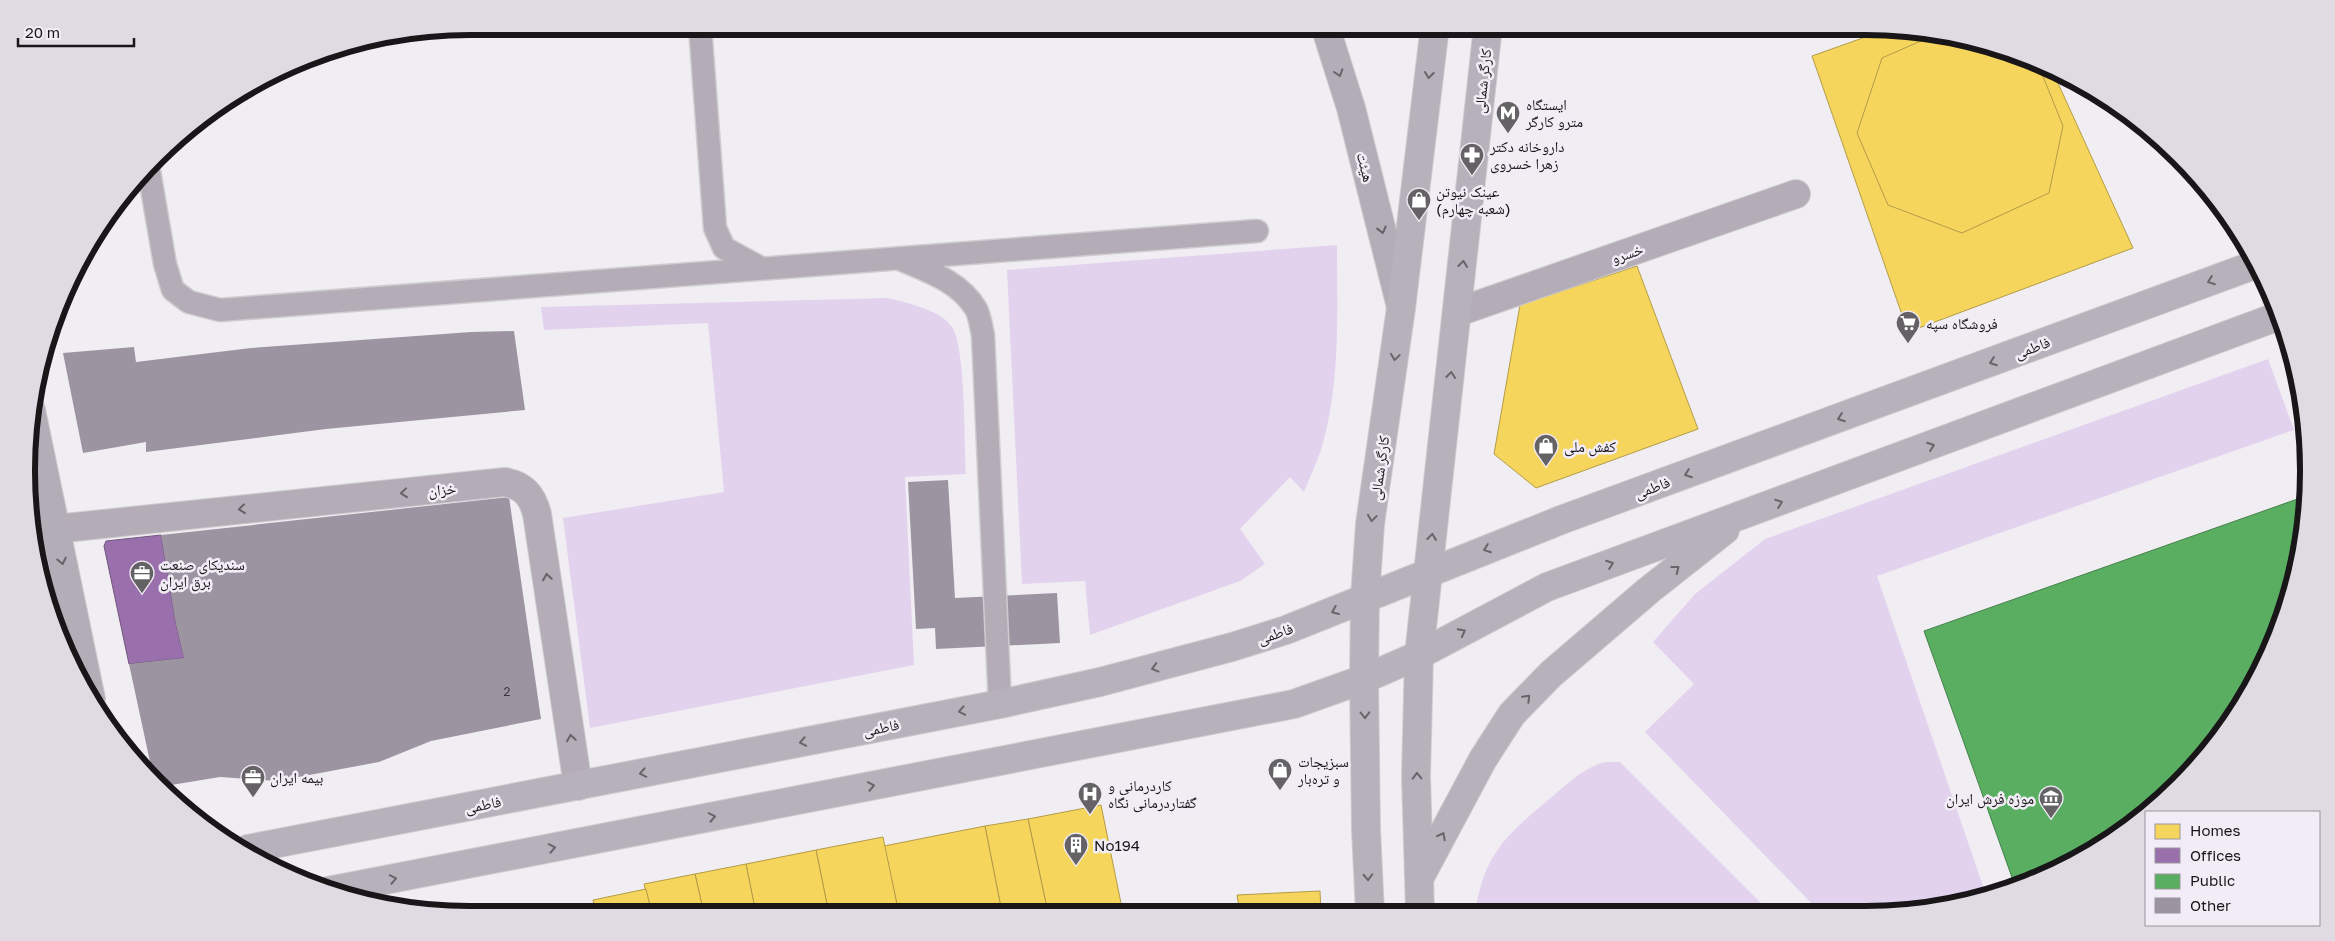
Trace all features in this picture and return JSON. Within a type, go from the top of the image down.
[{"type":"main road","name":"کارگر شمالی","points":[[1370,906],[1366,830],[1364,679],[1365,598],[1370,524],[1402,308],[1433,35]]},
{"type":"main road","name":"کارگر شمالی","points":[[1420,906],[1416,776],[1419,655],[1487,35]]},
{"type":"main road","name":"فاطمی","points":[[253,848],[1000,704],[1100,682],[1232,647],[1286,630],[1562,520],[2249,267]]},
{"type":"main road","points":[[346,887],[1294,704],[1364,679],[1419,655],[1547,587],[2272,318]]},
{"type":"main road","points":[[1419,879],[1483,758],[1512,714],[1551,674],[1649,590],[1745,515]]},
{"type":"street","name":"هیئت","points":[[1328,35],[1351,108],[1402,308]]},
{"type":"street","name":"خسرو","points":[[1458,312],[1796,194]]},
{"type":"street","points":[[35,457],[40,495],[55,529],[86,674]]},
{"type":"street","name":"خزان","points":[[55,529],[504,482],[518,485],[527,492],[534,502],[537,514],[578,786]]},
{"type":"lane","points":[[701,35],[715,228],[724,248],[761,268]]},
{"type":"lane","points":[[150,176],[165,264],[173,290],[189,302],[220,310],[1257,231]]},
{"type":"lane","points":[[897,258],[937,274],[950,282],[977,310],[983,335],[1000,704]]},
{"type":"shaded area","points":[[1337,245],[1335,376],[1327,428],[1320,453],[1304,492],[1290,477],[1240,529],[1265,564],[1240,581],[1090,635],[1085,581],[1022,584],[1007,270]]},
{"type":"shaded area","points":[[887,298],[931,311],[947,321],[952,327],[957,338],[960,354],[964,397],[966,474],[905,477],[914,665],[590,728],[563,518],[724,492],[708,323],[544,330],[541,307]]},
{"type":"shaded area","points":[[2268,359],[2294,430],[1877,576],[1984,889],[1949,898],[1893,905],[1814,906],[1645,732],[1694,684],[1653,642],[1695,594],[1765,539]]},
{"type":"shaded area","points":[[1605,762],[1620,762],[1764,906],[1476,906],[1482,882],[1494,855],[1511,833],[1572,780],[1584,771]]},
{"type":"building: Homes","points":[[1870,35],[1893,36],[1949,43],[1977,50],[2031,68],[2056,80],[2133,248],[1908,332],[1812,56]]},
{"type":"building: Homes","points":[[1924,39],[1977,50],[2042,73],[2063,126],[2049,193],[1962,233],[1888,205],[1857,133],[1882,58]]},
{"type":"building: Homes","points":[[1637,266],[1698,429],[1536,488],[1494,454],[1520,305]]},
{"type":"building: Homes","name":"No194","points":[[1101,805],[1122,906],[1047,906],[1028,819]]},
{"type":"building: Homes","points":[[1028,819],[1047,906],[1001,906],[985,826]]},
{"type":"building: Homes","points":[[985,826],[1001,906],[897,906],[884,846]]},
{"type":"building: Homes","points":[[883,837],[897,906],[827,906],[816,850]]},
{"type":"building: Homes","points":[[816,850],[827,906],[754,906],[746,864]]},
{"type":"building: Homes","points":[[746,864],[754,906],[702,906],[695,874]]},
{"type":"building: Homes","points":[[695,874],[702,906],[650,906],[644,884]]},
{"type":"building: Homes","points":[[646,889],[650,906],[594,906],[593,900]]},
{"type":"building: Homes","points":[[1320,891],[1321,906],[1239,906],[1237,895]]},
{"type":"building: Offices","points":[[161,535],[176,624],[184,658],[129,664],[104,546],[106,541]]},
{"type":"building: Public","points":[[2299,498],[2292,555],[2277,610],[2267,637],[2242,688],[2210,736],[2192,758],[2152,798],[2130,816],[2082,848],[2013,880],[1924,631]]},
{"type":"building: Other","points":[[514,331],[525,410],[326,429],[146,452],[146,442],[83,453],[63,353],[134,347],[136,362],[251,348],[471,332]]},
{"type":"building: Other","points":[[948,480],[955,598],[1057,593],[1060,643],[936,649],[935,628],[916,629],[908,482]]},
{"type":"building: Other","points":[[509,497],[541,719],[431,741],[379,762],[277,781],[220,777],[170,785],[151,766],[129,664],[184,658],[176,624],[161,535]]},
{"type":"place","name":"ایستگاه مترو کارگر","points":[[1508,134]]},
{"type":"place","name":"داروخانه دکتر زهرا خسروی","points":[[1472,176]]},
{"type":"place","name":"عینک نیوتن (شعبه چهارم)","points":[[1419,221]]},
{"type":"place","name":"فروشگاه سپه","points":[[1908,344]]},
{"type":"place","name":"کفش ملی","points":[[1546,467]]},
{"type":"place","name":"سندیکای صنعت برق ایران","points":[[142,594]]},
{"type":"place","name":"سبزیجات و تره‌بار","points":[[1280,791]]},
{"type":"place","name":"بیمه ایران","points":[[253,798]]},
{"type":"place","name":"کاردرمانی و گفتاردرمانی نگاه","points":[[1090,815]]},
{"type":"place","name":"موزه فرش ایران","points":[[2051,819]]},
{"type":"place","name":"No194","points":[[1076,866]]}]
